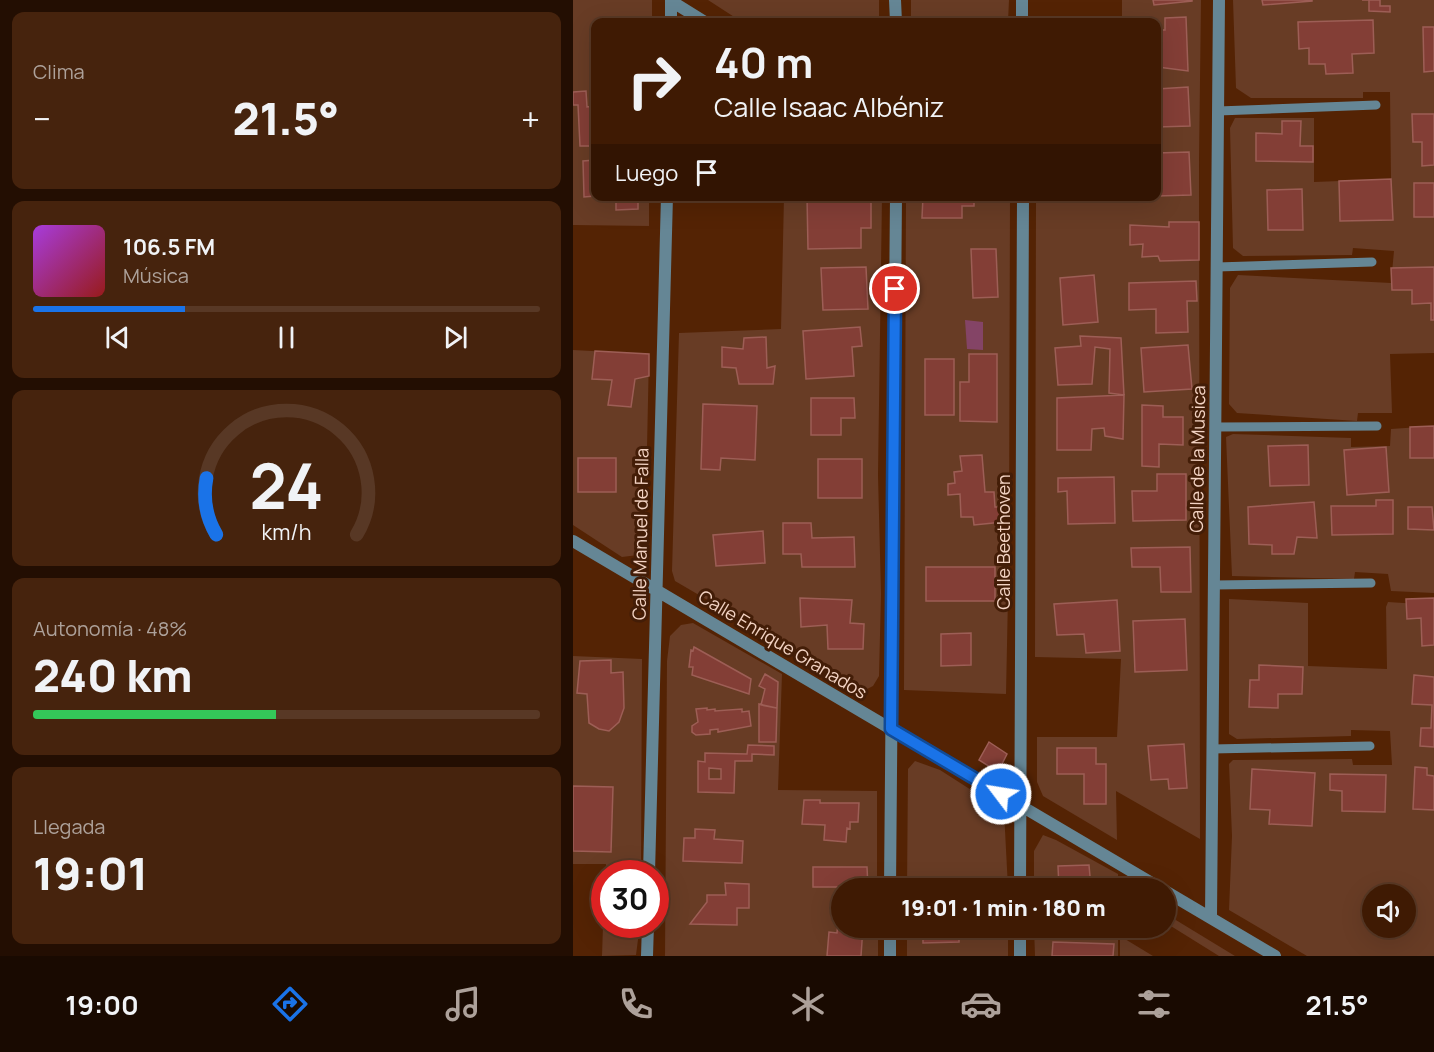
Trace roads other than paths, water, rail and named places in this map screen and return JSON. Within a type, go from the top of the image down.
[{"type":"street","points":[[895,0],[895,18]]},
{"type":"street","points":[[1022,0],[1022,18]]},
{"type":"street","name":"Calle de la Musica","points":[[1211,918],[1219,0]]},
{"type":"street","points":[[671,18],[672,1],[699,18]]},
{"type":"street","name":"Calle Manuel de Falla","points":[[649,860],[667,201]]},
{"type":"street","points":[[890,878],[896,201]]},
{"type":"street","name":"Calle Beethoven","points":[[1020,878],[1023,201]]},
{"type":"street","name":"Calle Enrique Granados","points":[[573,541],[1143,878]]},
{"type":"street","points":[[1176,897],[1275,956]]},
{"type":"street","points":[[647,956],[648,938]]},
{"type":"street","points":[[890,938],[890,956]]},
{"type":"street","points":[[1020,938],[1020,956]]},
{"type":"lane","points":[[1218,111],[1376,105]]},
{"type":"lane","points":[[1217,267],[1372,262]]},
{"type":"lane","points":[[1215,427],[1377,426]]},
{"type":"lane","points":[[1214,585],[1371,583]]},
{"type":"lane","points":[[1212,749],[1370,746]]}]
